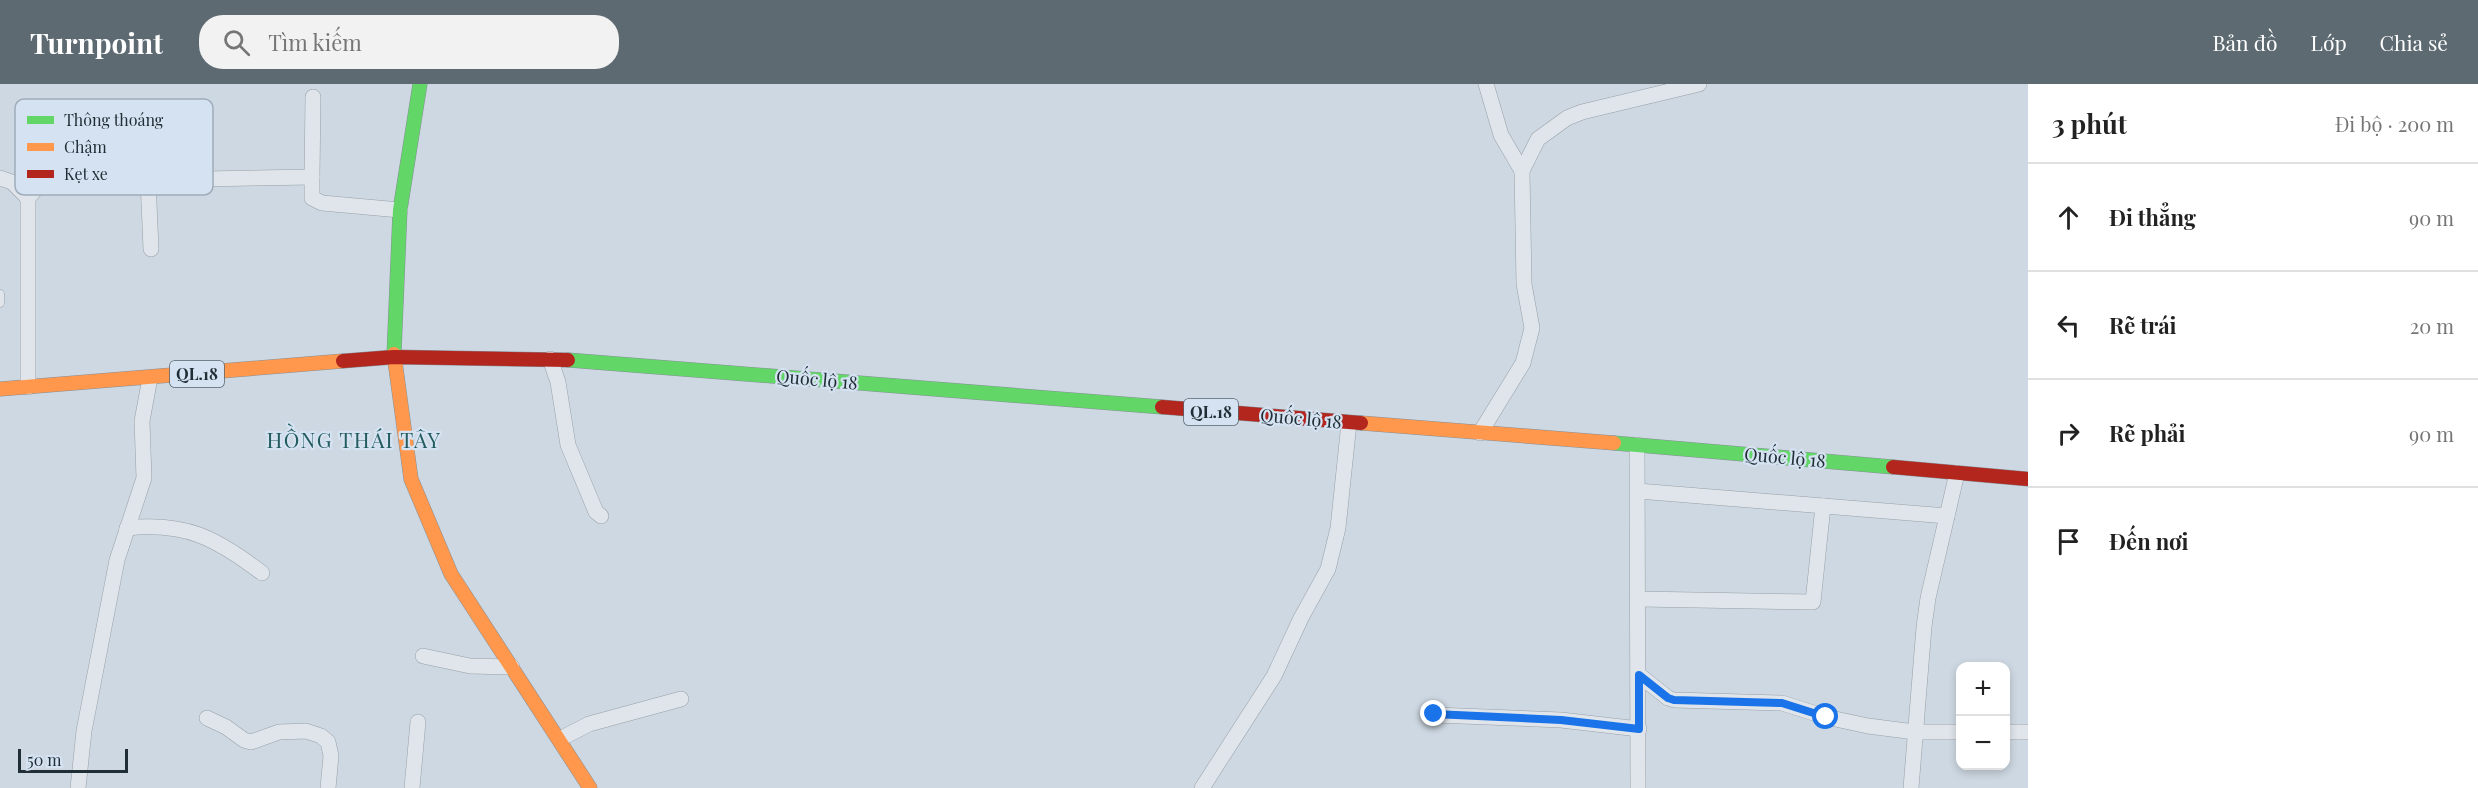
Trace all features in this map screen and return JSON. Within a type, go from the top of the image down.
[{"type":"main road","points":[[420,84],[400,210],[394,357],[411,479],[451,574],[590,788]]},
{"type":"main road","name":"Quốc lộ 18","points":[[394,357],[550,359],[1637,445],[2028,479]]},
{"type":"main road","name":"QL.18","points":[[0,389],[394,357]]},
{"type":"street","points":[[1480,434],[1523,363],[1532,328],[1524,284],[1522,171],[1502,135],[1486,84]]},
{"type":"street","points":[[1522,171],[1538,140],[1567,118],[1582,112],[1699,84]]},
{"type":"street","points":[[313,97],[312,198],[322,202],[400,210]]},
{"type":"street","points":[[213,179],[312,177]]},
{"type":"street","points":[[0,178],[15,185]]},
{"type":"street","points":[[25,195],[28,198]]},
{"type":"street","points":[[27,387],[28,198],[31,195]]},
{"type":"street","points":[[149,195],[151,249]]},
{"type":"street","points":[[550,359],[558,381],[568,445],[596,512],[601,516]]},
{"type":"street","points":[[78,788],[84,732],[102,651],[117,560],[144,478],[142,421],[150,378]]},
{"type":"street","points":[[1202,788],[1274,676],[1301,618],[1328,569],[1338,528],[1349,423]]},
{"type":"street","points":[[1637,445],[1638,788]]},
{"type":"street","points":[[1911,788],[1925,617],[1957,473]]},
{"type":"street","points":[[1638,491],[1947,516]]},
{"type":"street","points":[[1639,599],[1813,602],[1823,506]]},
{"type":"street","points":[[127,528],[167,527],[200,534],[226,546],[262,573]]},
{"type":"street","points":[[423,656],[478,667],[512,667]]},
{"type":"street","points":[[1639,675],[1668,698],[1674,700],[1782,703],[1826,717],[1868,726],[1915,732],[1956,732]]},
{"type":"street","points":[[560,739],[589,724],[681,699]]},
{"type":"street","points":[[1434,714],[1561,720],[1639,729]]},
{"type":"street","points":[[207,718],[251,742],[279,732],[306,732],[321,736],[328,742],[331,756],[327,788]]},
{"type":"street","points":[[412,788],[418,722]]},
{"type":"street","points":[[2010,732],[2028,732]]},
{"type":"lane","points":[[0,294],[0,303]]},
{"type":"traffic: fast","points":[[394,354],[400,210],[420,84]]},
{"type":"traffic: fast","points":[[568,360],[1162,407]]},
{"type":"traffic: fast","points":[[1614,443],[1893,467]]},
{"type":"traffic: slow","points":[[394,354],[411,479],[451,574],[590,788]]},
{"type":"traffic: slow","points":[[0,389],[343,361]]},
{"type":"traffic: slow","points":[[1361,423],[1614,443]]},
{"type":"traffic: jam","points":[[343,361],[394,357],[568,360]]},
{"type":"traffic: jam","points":[[1162,407],[1361,423]]},
{"type":"traffic: jam","points":[[1893,467],[2028,479]]},
{"type":"district","name":"HỒNG THÁI TÂY","points":[[354,441]]},
{"type":"route","points":[[1434,714],[1561,720],[1639,729],[1639,675],[1668,698],[1674,700],[1701,703],[1782,703],[1826,717]]}]
